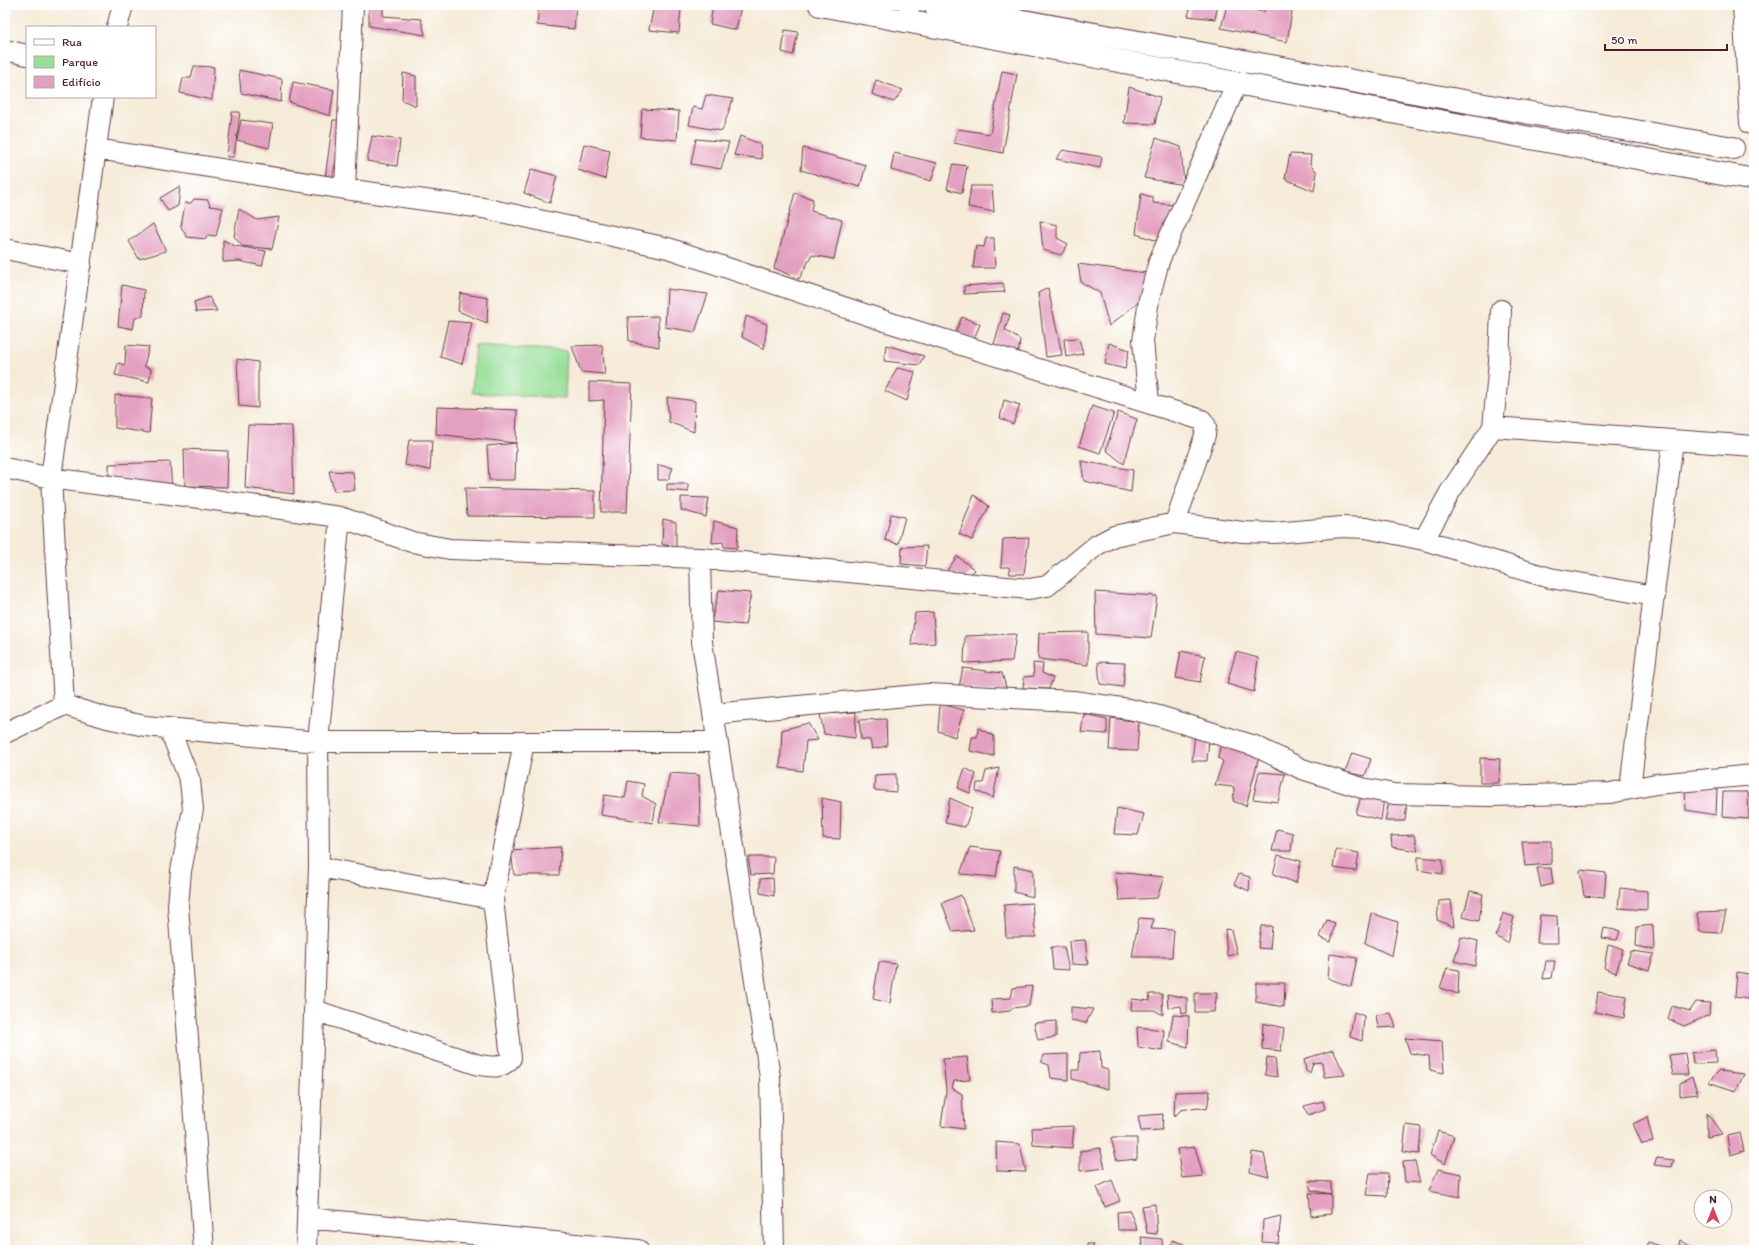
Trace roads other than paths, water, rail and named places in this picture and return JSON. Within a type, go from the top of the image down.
[{"type":"street","points":[[117,26],[123,5]]},
{"type":"street","points":[[345,188],[353,5]]},
{"type":"street","points":[[820,5],[908,13],[1237,83],[1749,180]]},
{"type":"street","points":[[935,5],[1346,80],[1733,148]]},
{"type":"street","points":[[1744,5],[1752,123],[1739,133],[1733,148],[1734,164],[1749,180]]},
{"type":"street","points":[[5,50],[26,55]]},
{"type":"street","points":[[1340,103],[1346,80]]},
{"type":"street","points":[[1149,403],[1143,341],[1149,299],[1159,261],[1237,83]]},
{"type":"street","points":[[64,704],[51,478],[103,98]]},
{"type":"street","points":[[97,149],[483,208],[668,248],[891,323],[1202,420],[1206,426],[1205,435],[1175,523]]},
{"type":"street","points":[[5,248],[81,264]]},
{"type":"street","points":[[1424,540],[1450,492],[1493,427],[1499,362],[1501,310]]},
{"type":"street","points":[[1493,427],[1754,446]]},
{"type":"street","points":[[1630,788],[1673,441]]},
{"type":"street","points":[[5,468],[51,478],[340,517],[412,542],[450,549],[700,558],[1029,589],[1047,586],[1098,544],[1114,536],[1175,523],[1243,532],[1274,533],[1342,526],[1366,528],[1424,540],[1550,578],[1655,596]]},
{"type":"street","points":[[306,1250],[319,867],[318,742],[340,517]]},
{"type":"street","points":[[700,558],[702,642],[770,1078],[774,1250]]},
{"type":"street","points":[[713,714],[928,694],[1073,701],[1129,709],[1159,716],[1255,746],[1302,768],[1362,788],[1394,794],[1489,796],[1610,793],[1656,784],[1754,775]]},
{"type":"street","points":[[5,733],[64,704],[107,718],[146,726],[318,742],[717,742]]},
{"type":"street","points":[[170,728],[190,781],[193,809],[181,871],[178,906],[204,1250]]},
{"type":"street","points":[[314,1010],[479,1065],[495,1067],[506,1065],[511,1058],[493,899],[524,742]]},
{"type":"street","points":[[319,867],[493,899]]},
{"type":"street","points":[[307,1218],[638,1250]]}]
